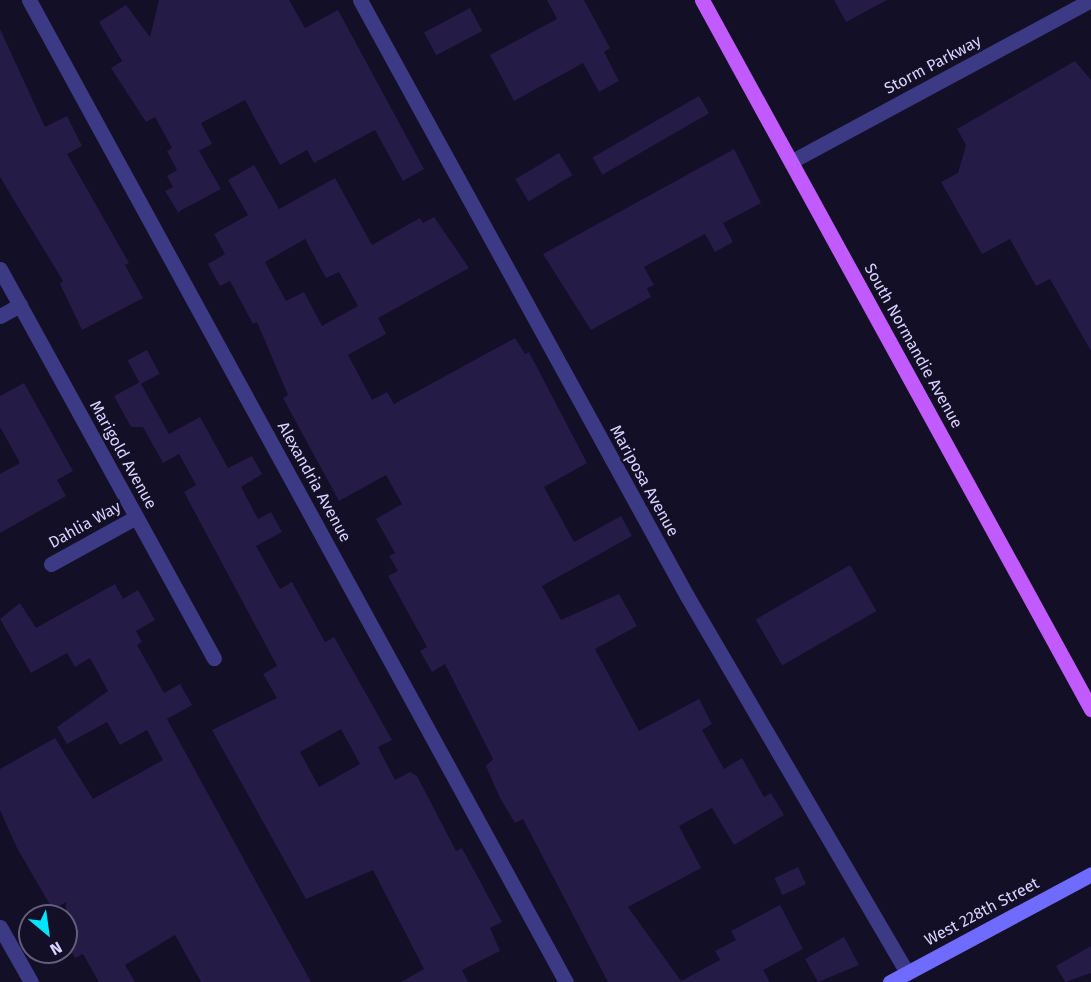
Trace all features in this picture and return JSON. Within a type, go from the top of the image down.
[{"type":"main road","name":"South Normandie Avenue","points":[[702,0],[1091,709]]},
{"type":"street","name":"Alexandria Avenue","points":[[29,0],[566,982]]},
{"type":"street","name":"Mariposa Avenue","points":[[360,0],[687,596],[907,973]]},
{"type":"street","name":"Storm Parkway","points":[[792,161],[1091,0]]},
{"type":"street","name":"Marigold Avenue","points":[[0,269],[213,657]]},
{"type":"street","points":[[0,316],[20,305]]},
{"type":"street","name":"Dahlia Way","points":[[51,564],[136,517]]},
{"type":"street","name":"West 228th Street","points":[[890,982],[1091,874]]},
{"type":"street","points":[[0,927],[31,982]]},
{"type":"building","points":[[159,0],[289,0],[305,28],[338,10],[424,169],[403,181],[375,130],[314,163],[307,150],[280,165],[245,100],[201,123],[212,144],[199,151],[221,189],[178,212],[165,191],[173,187],[167,176],[177,170],[167,151],[172,148],[155,117],[146,122],[111,68],[122,61],[99,22],[126,5],[150,37]]},
{"type":"building","points":[[547,0],[584,0],[610,48],[604,52],[619,81],[599,92],[583,63],[514,101],[490,55],[557,19]]},
{"type":"building","points":[[834,0],[887,0],[846,22]]},
{"type":"building","points":[[470,8],[482,31],[436,55],[424,32]]},
{"type":"building","points":[[0,29],[45,127],[67,116],[82,146],[67,154],[129,263],[125,265],[143,298],[82,330],[60,284],[63,281],[0,177]]},
{"type":"building","points":[[1075,61],[1091,80],[1091,351],[1050,279],[1036,286],[1010,239],[982,254],[941,182],[958,173],[966,145],[957,129]]},
{"type":"building","points":[[699,96],[709,113],[602,175],[592,158]]},
{"type":"building","points":[[734,149],[761,203],[723,223],[733,242],[715,252],[705,234],[644,267],[654,285],[647,288],[651,297],[591,330],[543,254]]},
{"type":"building","points":[[559,153],[572,175],[529,202],[515,179]]},
{"type":"building","points":[[254,165],[279,209],[335,178],[372,245],[420,218],[423,223],[434,217],[469,268],[378,318],[386,334],[348,355],[372,400],[387,392],[394,404],[515,338],[525,354],[529,352],[587,463],[544,487],[574,542],[621,516],[632,536],[542,586],[561,620],[619,594],[637,626],[595,649],[639,731],[699,699],[712,724],[702,730],[724,769],[742,758],[764,797],[771,793],[784,815],[734,845],[712,808],[679,826],[701,868],[628,907],[681,981],[720,960],[715,951],[736,940],[731,931],[780,905],[803,949],[763,970],[770,982],[608,982],[523,819],[515,823],[500,798],[486,766],[493,759],[445,664],[432,672],[420,651],[427,647],[388,576],[398,571],[389,556],[395,553],[376,519],[402,504],[386,475],[339,501],[283,398],[288,395],[257,322],[253,324],[230,281],[220,286],[208,264],[225,254],[214,234],[248,215],[228,180]],"holes":[[[305,239],[326,278],[339,272],[358,306],[322,326],[304,292],[286,301],[265,262]]]},
{"type":"building","points":[[147,350],[160,374],[140,384],[128,360]]},
{"type":"building","points":[[140,382],[169,434],[200,417],[228,468],[252,456],[262,474],[241,487],[258,519],[271,512],[282,532],[256,546],[280,589],[292,582],[325,642],[334,637],[392,740],[378,747],[395,780],[410,772],[417,776],[456,851],[462,848],[502,922],[490,928],[500,951],[462,970],[468,982],[401,982],[424,969],[373,870],[306,899],[212,730],[277,698],[263,674],[277,666],[184,492],[196,485],[179,454],[163,463],[143,427],[131,427],[114,396]],"holes":[[[341,729],[360,764],[319,787],[300,752]]]},
{"type":"building","points":[[24,383],[73,471],[57,480],[66,496],[0,533],[0,474],[20,463],[0,427],[0,396]]},
{"type":"building","points":[[850,565],[876,611],[782,665],[756,620]]},
{"type":"building","points":[[115,584],[123,599],[138,590],[155,620],[136,631],[142,642],[137,645],[164,693],[180,684],[192,705],[167,719],[311,982],[201,982],[175,935],[125,965],[135,982],[99,982],[83,954],[78,956],[78,904],[66,904],[66,902],[50,904],[17,848],[0,810],[0,769],[55,738],[93,799],[163,760],[147,730],[120,745],[107,722],[67,744],[57,727],[108,691],[90,658],[75,667],[67,653],[31,673],[0,619],[20,603],[36,628]]},
{"type":"building","points":[[798,867],[806,884],[782,895],[774,878]]},
{"type":"building","points":[[844,937],[859,965],[818,982],[805,959]]},
{"type":"building","points":[[1091,946],[1091,973],[1065,982],[1056,966]]}]
